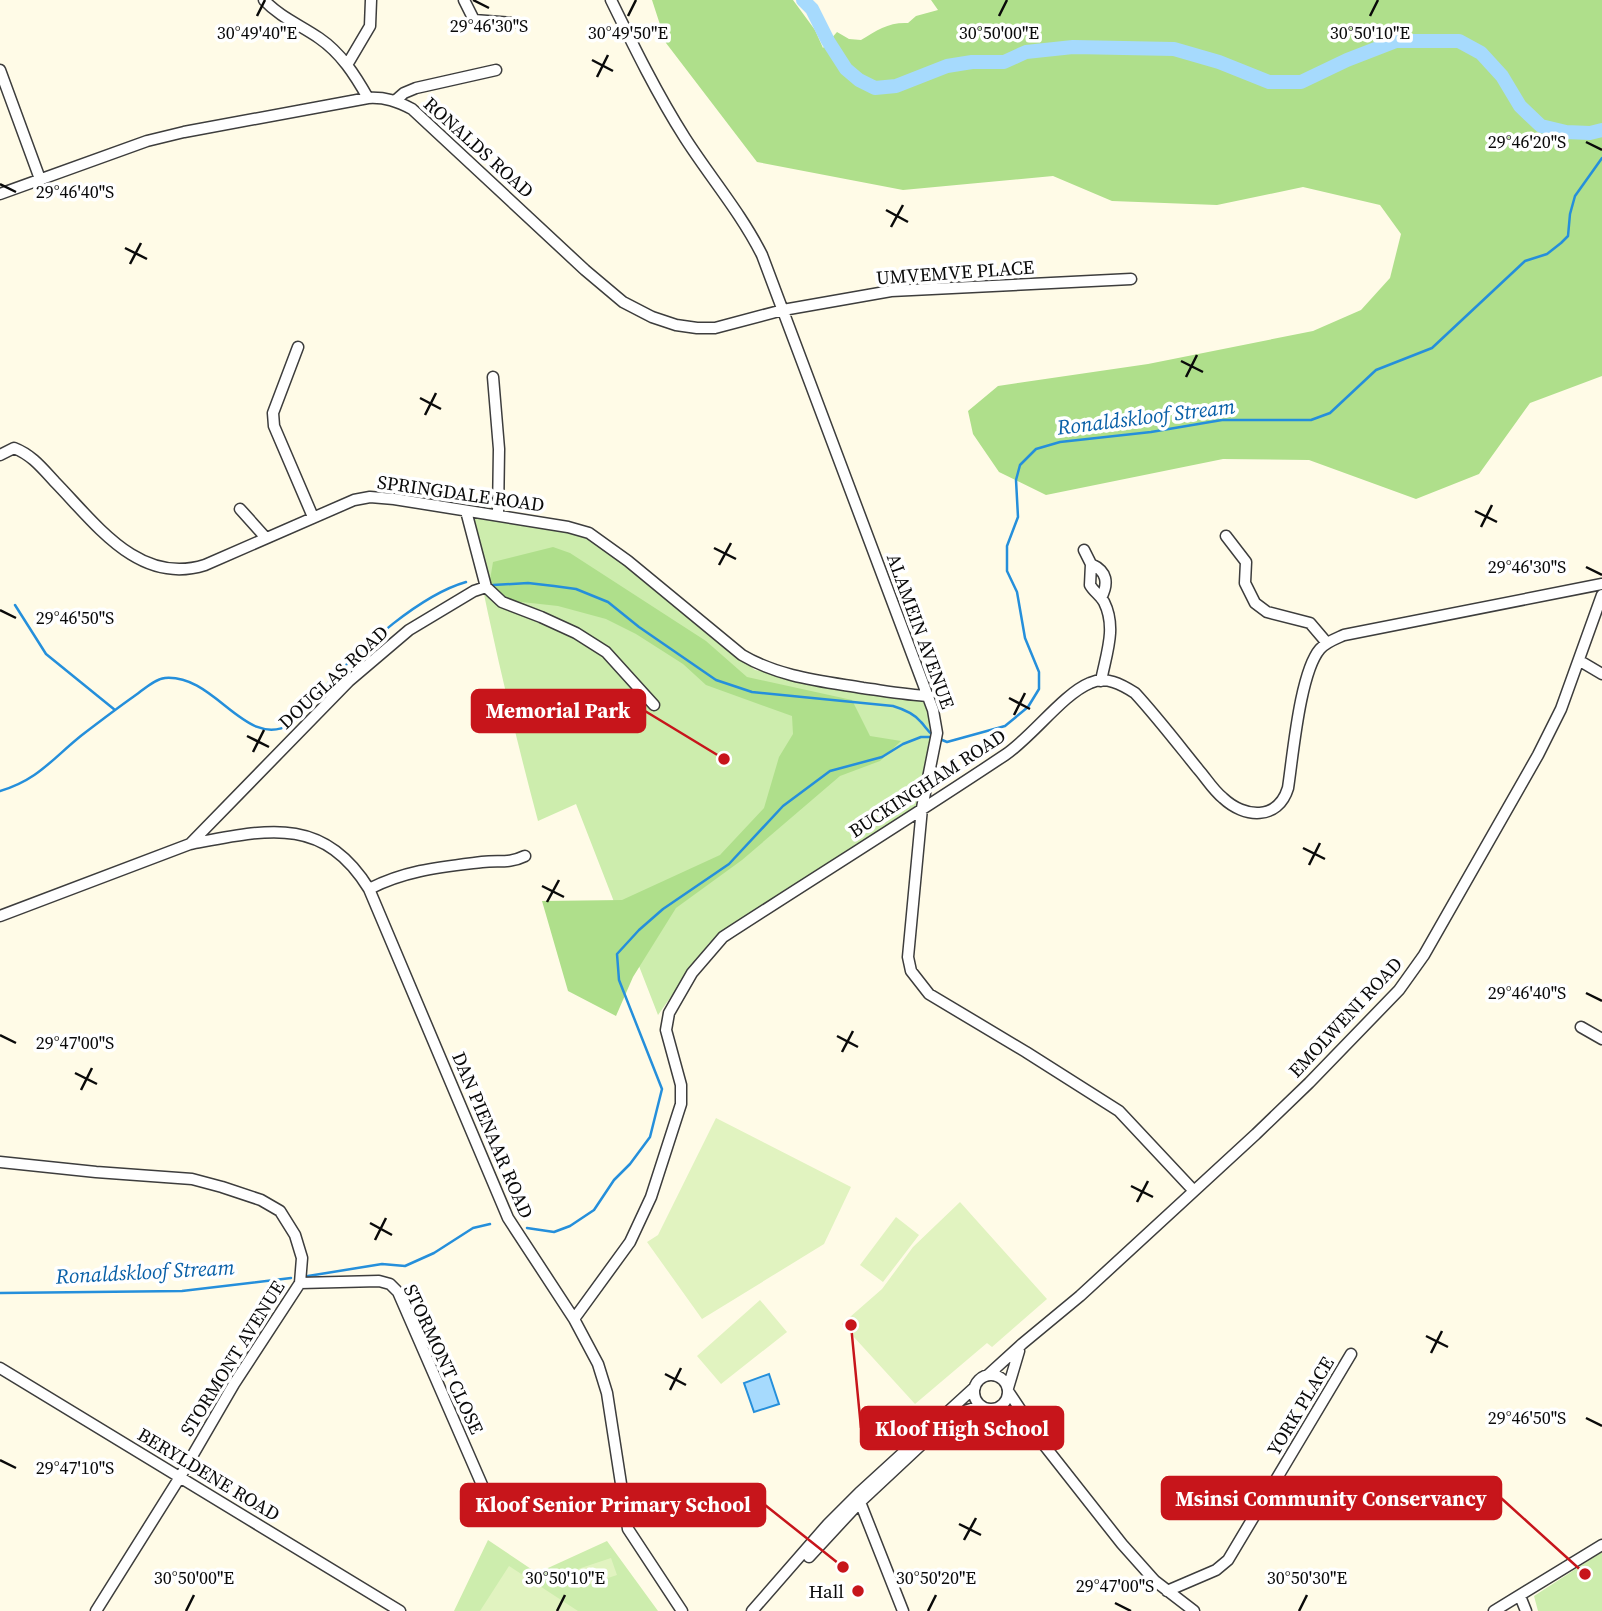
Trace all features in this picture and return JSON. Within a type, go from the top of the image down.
[{"type":"street","points":[[264,0],[274,11],[319,38],[347,65],[368,98]]},
{"type":"street","points":[[347,65],[370,26],[372,0]]},
{"type":"street","points":[[464,0],[474,20],[512,23]]},
{"type":"street","name":"ALAMEIN AVENUE","points":[[611,0],[651,80],[684,137],[751,233],[762,255],[929,696],[936,737],[922,808],[908,957],[912,971],[929,994],[945,1005],[1119,1111],[1194,1191]]},
{"type":"street","points":[[0,70],[40,179]]},
{"type":"street","points":[[396,100],[416,88],[496,70]]},
{"type":"street","name":"RONALDS ROAD","points":[[0,194],[147,141],[382,97],[396,100],[412,109],[623,302],[652,317],[697,328],[715,328],[783,310]]},
{"type":"street","name":"UMVEMVE PLACE","points":[[783,310],[891,291],[1131,279]]},
{"type":"street","points":[[298,347],[273,413],[274,426],[313,517]]},
{"type":"street","points":[[493,377],[499,449],[498,516]]},
{"type":"street","name":"SPRINGDALE ROAD","points":[[0,455],[14,448],[33,458],[117,544],[144,562],[173,571],[189,570],[221,559],[313,517],[354,500],[370,497],[568,527],[589,533],[628,561],[741,655],[757,664],[800,677],[901,694],[929,696]]},
{"type":"street","points":[[240,509],[266,538]]},
{"type":"street","points":[[466,511],[486,587],[502,602],[576,633],[606,652],[654,705]]},
{"type":"street","points":[[1226,536],[1246,562],[1245,583],[1255,603],[1268,612],[1310,623],[1327,643]]},
{"type":"street","points":[[1084,550],[1091,564],[1090,585],[1107,608],[1111,638],[1101,681],[1122,684],[1135,693],[1222,797],[1245,812],[1259,814],[1278,806],[1284,800],[1307,674],[1318,651],[1327,643],[1344,635],[1602,584]]},
{"type":"street","points":[[1091,564],[1098,567],[1105,576],[1106,586],[1101,598]]},
{"type":"street","name":"DOUGLAS ROAD","points":[[0,916],[190,844],[349,681],[387,648],[409,630],[474,590],[486,587]]},
{"type":"street","name":"EMOLWENI ROAD","points":[[988,1375],[1080,1296],[1309,1083],[1386,1004],[1417,966],[1538,755],[1561,709],[1602,595]]},
{"type":"street","points":[[1580,660],[1602,674]]},
{"type":"street","name":"BUCKINGHAM ROAD","points":[[574,1319],[635,1233],[651,1197],[679,1116],[681,1085],[666,1030],[668,1013],[705,956],[723,937],[1018,745],[1081,688],[1101,681]]},
{"type":"street","name":"DAN PIENAAR ROAD","points":[[190,844],[273,831],[323,841],[357,869],[369,889],[508,1218],[574,1319],[603,1377],[628,1529],[682,1611]]},
{"type":"street","points":[[369,889],[393,877],[414,871],[489,861],[512,862],[525,856]]},
{"type":"street","points":[[1581,1027],[1602,1039]]},
{"type":"street","name":"STORMONT AVENUE","points":[[0,1162],[192,1179],[261,1200],[280,1210],[291,1226],[302,1258],[300,1283],[234,1384],[180,1477],[96,1611]]},
{"type":"street","name":"STORMONT CLOSE","points":[[300,1283],[379,1281],[390,1284],[398,1292],[486,1494]]},
{"type":"street","points":[[760,1611],[860,1502],[954,1416],[971,1409],[988,1409],[1003,1404],[1012,1367],[1022,1344]]},
{"type":"street","name":"YORK PLACE","points":[[1167,1591],[1216,1570],[1228,1560],[1351,1354]]},
{"type":"street","name":"BERYLDENE ROAD","points":[[0,1368],[400,1611]]},
{"type":"street","points":[[752,1611],[852,1501],[975,1387],[978,1381],[988,1375],[998,1377],[1044,1445],[1122,1544],[1167,1591],[1194,1611]]},
{"type":"street","points":[[975,1387],[975,1397],[988,1409],[1023,1426],[1044,1445]]},
{"type":"street","points":[[860,1502],[903,1611]]},
{"type":"street","points":[[852,1511],[870,1526]]},
{"type":"street","points":[[1493,1611],[1602,1545]]},
{"type":"street","points":[[1520,1596],[1526,1611]]},
{"type":"green space","points":[[652,0],[793,0],[815,30],[823,48],[837,32],[849,39],[861,40],[883,27],[908,23],[916,16],[938,10],[931,0],[1602,0],[1602,376],[1530,403],[1479,474],[1416,499],[1309,460],[1223,459],[1046,495],[999,472],[973,434],[968,411],[998,386],[1148,364],[1313,331],[1361,310],[1390,278],[1401,234],[1380,205],[1303,187],[1217,205],[1112,201],[1053,176],[903,190],[757,162],[666,43]]},
{"type":"green space","points":[[468,516],[585,533],[755,670],[917,698],[928,704],[934,711],[919,807],[709,943],[658,1015],[576,804],[538,821],[500,669]]},
{"type":"green space","points":[[553,547],[570,553],[706,641],[747,677],[852,700],[870,736],[901,741],[880,761],[840,776],[742,860],[676,908],[633,977],[616,1016],[568,991],[542,901],[622,900],[720,855],[764,808],[779,757],[793,734],[792,716],[706,685],[683,664],[636,634],[606,619],[558,606],[504,600],[489,586],[493,562]]},
{"type":"green space","points":[[716,1118],[851,1187],[824,1244],[702,1319],[647,1242],[658,1235]]},
{"type":"green space","points":[[960,1202],[1047,1299],[992,1347],[987,1343],[915,1404],[842,1324],[882,1289],[913,1247]]},
{"type":"green space","points":[[896,1217],[919,1235],[883,1282],[860,1265]]},
{"type":"green space","points":[[760,1300],[787,1332],[721,1384],[697,1356]]},
{"type":"green space","points":[[488,1540],[537,1573],[607,1541],[658,1611],[454,1611]]},
{"type":"green space","points":[[1602,1552],[1602,1611],[1538,1611],[1534,1596]]},
{"type":"green space","points":[[611,1558],[617,1575],[578,1588],[572,1571]]},
{"type":"green space","points":[[509,1566],[578,1611],[480,1611]]},
{"type":"water","points":[[769,1374],[779,1404],[754,1412],[744,1383]]},
{"type":"waterway","points":[[803,0],[812,9],[846,69],[875,88],[896,86],[947,66],[972,62],[1004,62],[1026,52],[1073,47],[1174,49],[1219,62],[1269,82],[1301,82],[1396,41],[1459,41],[1481,53],[1502,76],[1520,106],[1541,126],[1566,132],[1590,133],[1602,130]]},
{"type":"waterway","name":"Ronaldskloof Stream","points":[[527,1228],[554,1232],[570,1226],[594,1210],[614,1180],[650,1137],[662,1089],[619,980],[617,954],[639,930],[663,909],[729,864],[783,806],[830,771],[882,757],[921,737],[935,737],[947,742],[1005,726],[1028,707],[1039,689],[1039,672],[1025,638],[1017,592],[1007,571],[1007,546],[1018,517],[1016,480],[1020,465],[1036,449],[1060,442],[1151,432],[1222,420],[1311,420],[1330,413],[1376,370],[1432,348],[1525,261],[1547,254],[1561,243],[1568,236],[1575,196],[1602,158]]},
{"type":"waterway","points":[[0,791],[35,775],[95,725],[148,686],[165,678],[183,680],[200,687],[259,728],[274,730],[291,724],[330,681],[375,638],[430,598],[466,582]]},
{"type":"waterway","points":[[493,585],[528,583],[576,589],[608,602],[639,627],[716,680],[752,692],[893,706],[915,716],[934,736]]},
{"type":"waterway","points":[[15,605],[46,654],[115,710]]},
{"type":"waterway","name":"Ronaldskloof Stream","points":[[308,1276],[382,1264],[405,1266],[434,1253],[473,1228],[490,1224]]},
{"type":"waterway","name":"Ronaldskloof Stream","points":[[0,1293],[182,1291],[291,1278]]},
{"type":"place","name":"Memorial Park","points":[[724,759]]},
{"type":"place","name":"Kloof High School","points":[[851,1325]]},
{"type":"place","name":"Kloof Senior Primary School","points":[[843,1567]]},
{"type":"place","name":"Msinsi Community Conservancy","points":[[1585,1574]]},
{"type":"place","name":"Hall","points":[[858,1591]]}]
